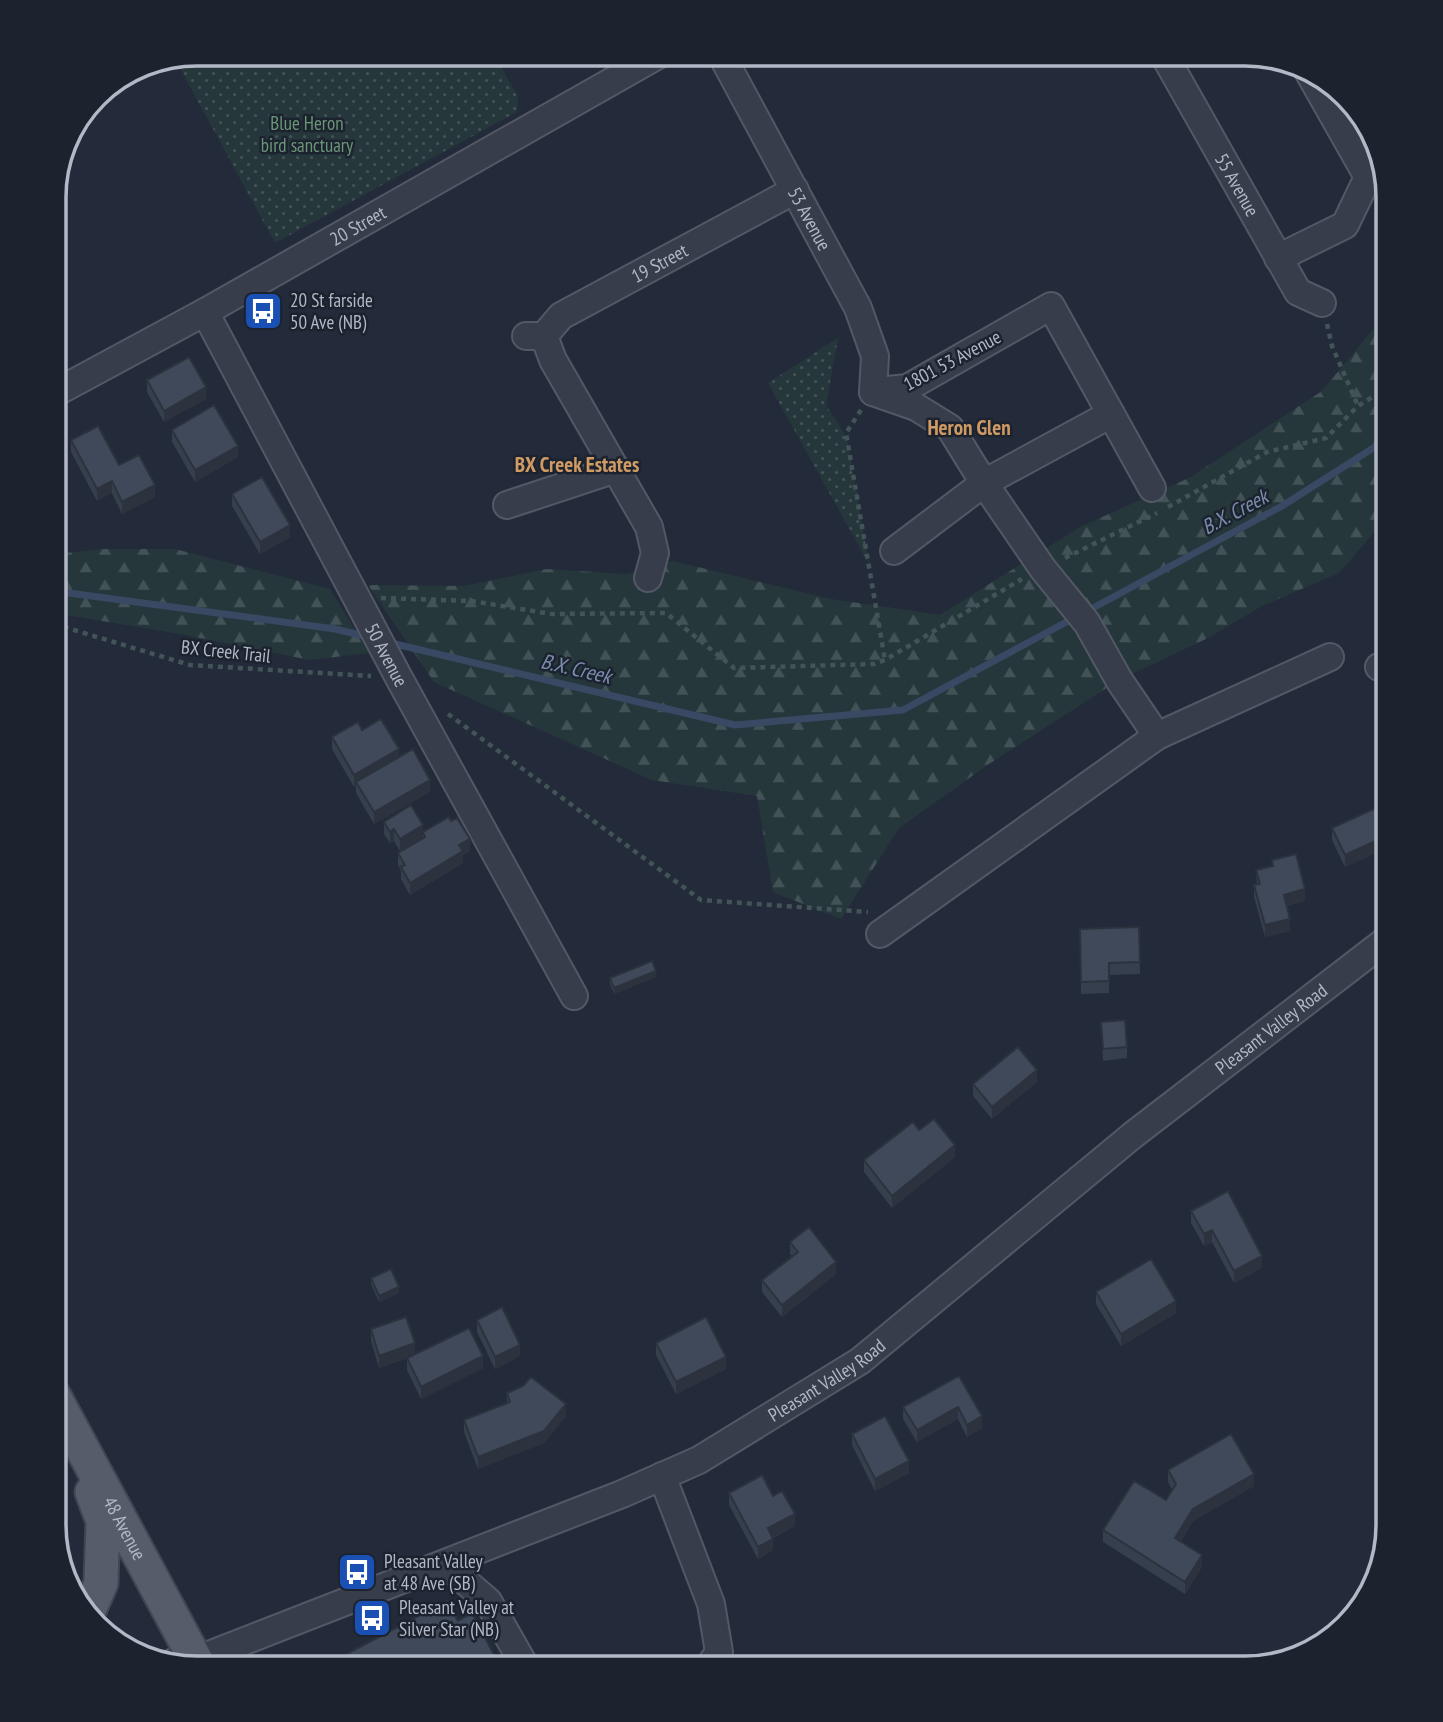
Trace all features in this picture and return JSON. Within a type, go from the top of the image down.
[{"type":"main road","name":"48 Avenue","points":[[66,1420],[186,1655]]},
{"type":"main road","points":[[66,1425],[103,1521],[101,1583],[93,1602]]},
{"type":"street","name":"20 Street","points":[[67,387],[205,312],[638,66]]},
{"type":"street","name":"53 Avenue","points":[[728,67],[858,308],[875,356],[873,392]]},
{"type":"street","name":"55 Avenue","points":[[1171,67],[1298,292],[1322,303]]},
{"type":"street","points":[[1322,92],[1373,169]]},
{"type":"street","points":[[1278,258],[1345,225],[1373,169]]},
{"type":"street","name":"19 Street","points":[[616,468],[553,359],[535,336],[561,316],[795,190]]},
{"type":"street","name":"1801 53 Avenue","points":[[873,392],[907,388],[1051,306],[1152,488]]},
{"type":"street","name":"50 Avenue","points":[[205,312],[393,667],[574,996]]},
{"type":"street","name":"1801 53 Avenue","points":[[873,392],[916,407],[950,428],[1043,569],[1087,623],[1119,680],[1157,736]]},
{"type":"street","points":[[894,551],[984,483],[1111,414]]},
{"type":"street","points":[[508,505],[616,468],[649,527],[655,553],[648,578]]},
{"type":"street","points":[[880,934],[1157,736],[1330,657]]},
{"type":"street","name":"Pleasant Valley Road","points":[[208,1656],[622,1494],[699,1460],[860,1361],[1133,1135],[1376,948]]},
{"type":"street","points":[[662,1476],[711,1604],[719,1652],[716,1656]]},
{"type":"street","points":[[445,1564],[488,1601],[519,1656]]},
{"type":"path","points":[[1322,303],[1333,349],[1358,407]]},
{"type":"path","points":[[873,392],[846,433],[885,660]]},
{"type":"path","name":"BX Creek Trail","points":[[67,628],[190,665],[393,667]]},
{"type":"path","points":[[443,711],[701,900],[907,915]]},
{"type":"green space","name":"Blue Heron bird sanctuary","points":[[501,66],[518,97],[517,112],[275,243],[180,68]]},
{"type":"green space","points":[[1376,326],[1376,530],[1339,573],[1262,606],[1208,638],[1119,680],[989,764],[899,828],[841,919],[773,892],[757,796],[652,780],[434,682],[368,585],[464,586],[546,569],[627,574],[673,561],[831,599],[940,615],[1080,527],[1189,478],[1322,391]]},
{"type":"green space","points":[[838,338],[826,405],[847,438],[869,564],[768,383]]},
{"type":"green space","points":[[104,549],[175,549],[330,589],[369,653],[310,660],[67,615],[67,553]]},
{"type":"building","points":[[189,357],[206,387],[164,411],[147,380]]},
{"type":"building","points":[[214,405],[238,446],[195,470],[172,430]]},
{"type":"building","points":[[98,426],[119,465],[139,455],[155,485],[122,502],[112,481],[97,489],[71,440]]},
{"type":"building","points":[[262,477],[290,525],[260,542],[232,494]]},
{"type":"building","points":[[381,719],[399,749],[354,775],[332,737],[358,722],[362,730]]},
{"type":"building","points":[[413,749],[430,780],[374,812],[356,782]]},
{"type":"building","points":[[411,805],[423,825],[400,839],[394,829],[390,832],[384,822]]},
{"type":"building","points":[[1376,808],[1376,841],[1345,855],[1332,828]]},
{"type":"building","points":[[449,817],[451,821],[457,818],[470,839],[459,845],[463,851],[410,883],[401,867],[405,865],[398,853],[425,837],[423,832]]},
{"type":"building","points":[[1296,854],[1305,889],[1284,895],[1290,919],[1265,925],[1254,885],[1260,884],[1256,870],[1273,866],[1272,860]]},
{"type":"building","points":[[1139,927],[1140,962],[1109,963],[1109,981],[1081,982],[1080,929]]},
{"type":"building","points":[[652,961],[656,971],[614,988],[610,978]]},
{"type":"building","points":[[1125,1020],[1127,1047],[1103,1049],[1101,1022]]},
{"type":"building","points":[[1018,1047],[1037,1070],[992,1107],[973,1084]]},
{"type":"building","points":[[934,1119],[955,1145],[892,1196],[864,1160],[913,1122],[919,1130]]},
{"type":"building","points":[[1228,1191],[1262,1256],[1234,1271],[1212,1230],[1204,1234],[1191,1211]]},
{"type":"building","points":[[809,1227],[836,1262],[782,1305],[762,1280],[798,1252],[790,1242]]},
{"type":"building","points":[[1151,1259],[1176,1301],[1121,1334],[1096,1292]]},
{"type":"building","points":[[391,1269],[399,1287],[379,1296],[371,1278]]},
{"type":"building","points":[[502,1307],[520,1345],[495,1357],[477,1320]]},
{"type":"building","points":[[406,1317],[415,1343],[379,1356],[371,1329]]},
{"type":"building","points":[[706,1317],[726,1357],[676,1382],[656,1343]]},
{"type":"building","points":[[469,1328],[483,1356],[421,1387],[407,1358]]},
{"type":"building","points":[[959,1376],[982,1416],[967,1425],[958,1407],[917,1430],[903,1407]]},
{"type":"building","points":[[531,1377],[566,1404],[544,1431],[478,1457],[464,1420],[510,1402],[507,1393],[523,1386]]},
{"type":"building","points":[[885,1416],[909,1461],[875,1479],[852,1434]]},
{"type":"building","points":[[1231,1434],[1254,1474],[1193,1509],[1175,1538],[1202,1555],[1185,1582],[1103,1530],[1134,1481],[1166,1500],[1176,1484],[1168,1470]]},
{"type":"building","points":[[762,1475],[773,1496],[782,1491],[795,1514],[768,1528],[773,1539],[758,1547],[729,1493]]},
{"type":"building","points":[[447,1601],[458,1621],[472,1613],[495,1656],[343,1656]]},
{"type":"waterway","name":"B.X. Creek","points":[[1093,608],[1282,506],[1376,446]]},
{"type":"waterway","name":"B.X. Creek","points":[[67,593],[335,629],[369,637]]},
{"type":"waterway","name":"B.X. Creek","points":[[387,642],[735,725],[903,710],[1070,620]]},
{"type":"place","name":"20 St farside 50 Ave (NB)","points":[[263,311]]},
{"type":"place","name":"Pleasant Valley at 48 Ave (SB)","points":[[357,1572]]},
{"type":"place","name":"Pleasant Valley at Silver Star (NB)","points":[[372,1618]]},
{"type":"district","name":"Heron Glen","points":[[969,428]]},
{"type":"district","name":"BX Creek Estates","points":[[577,465]]}]
